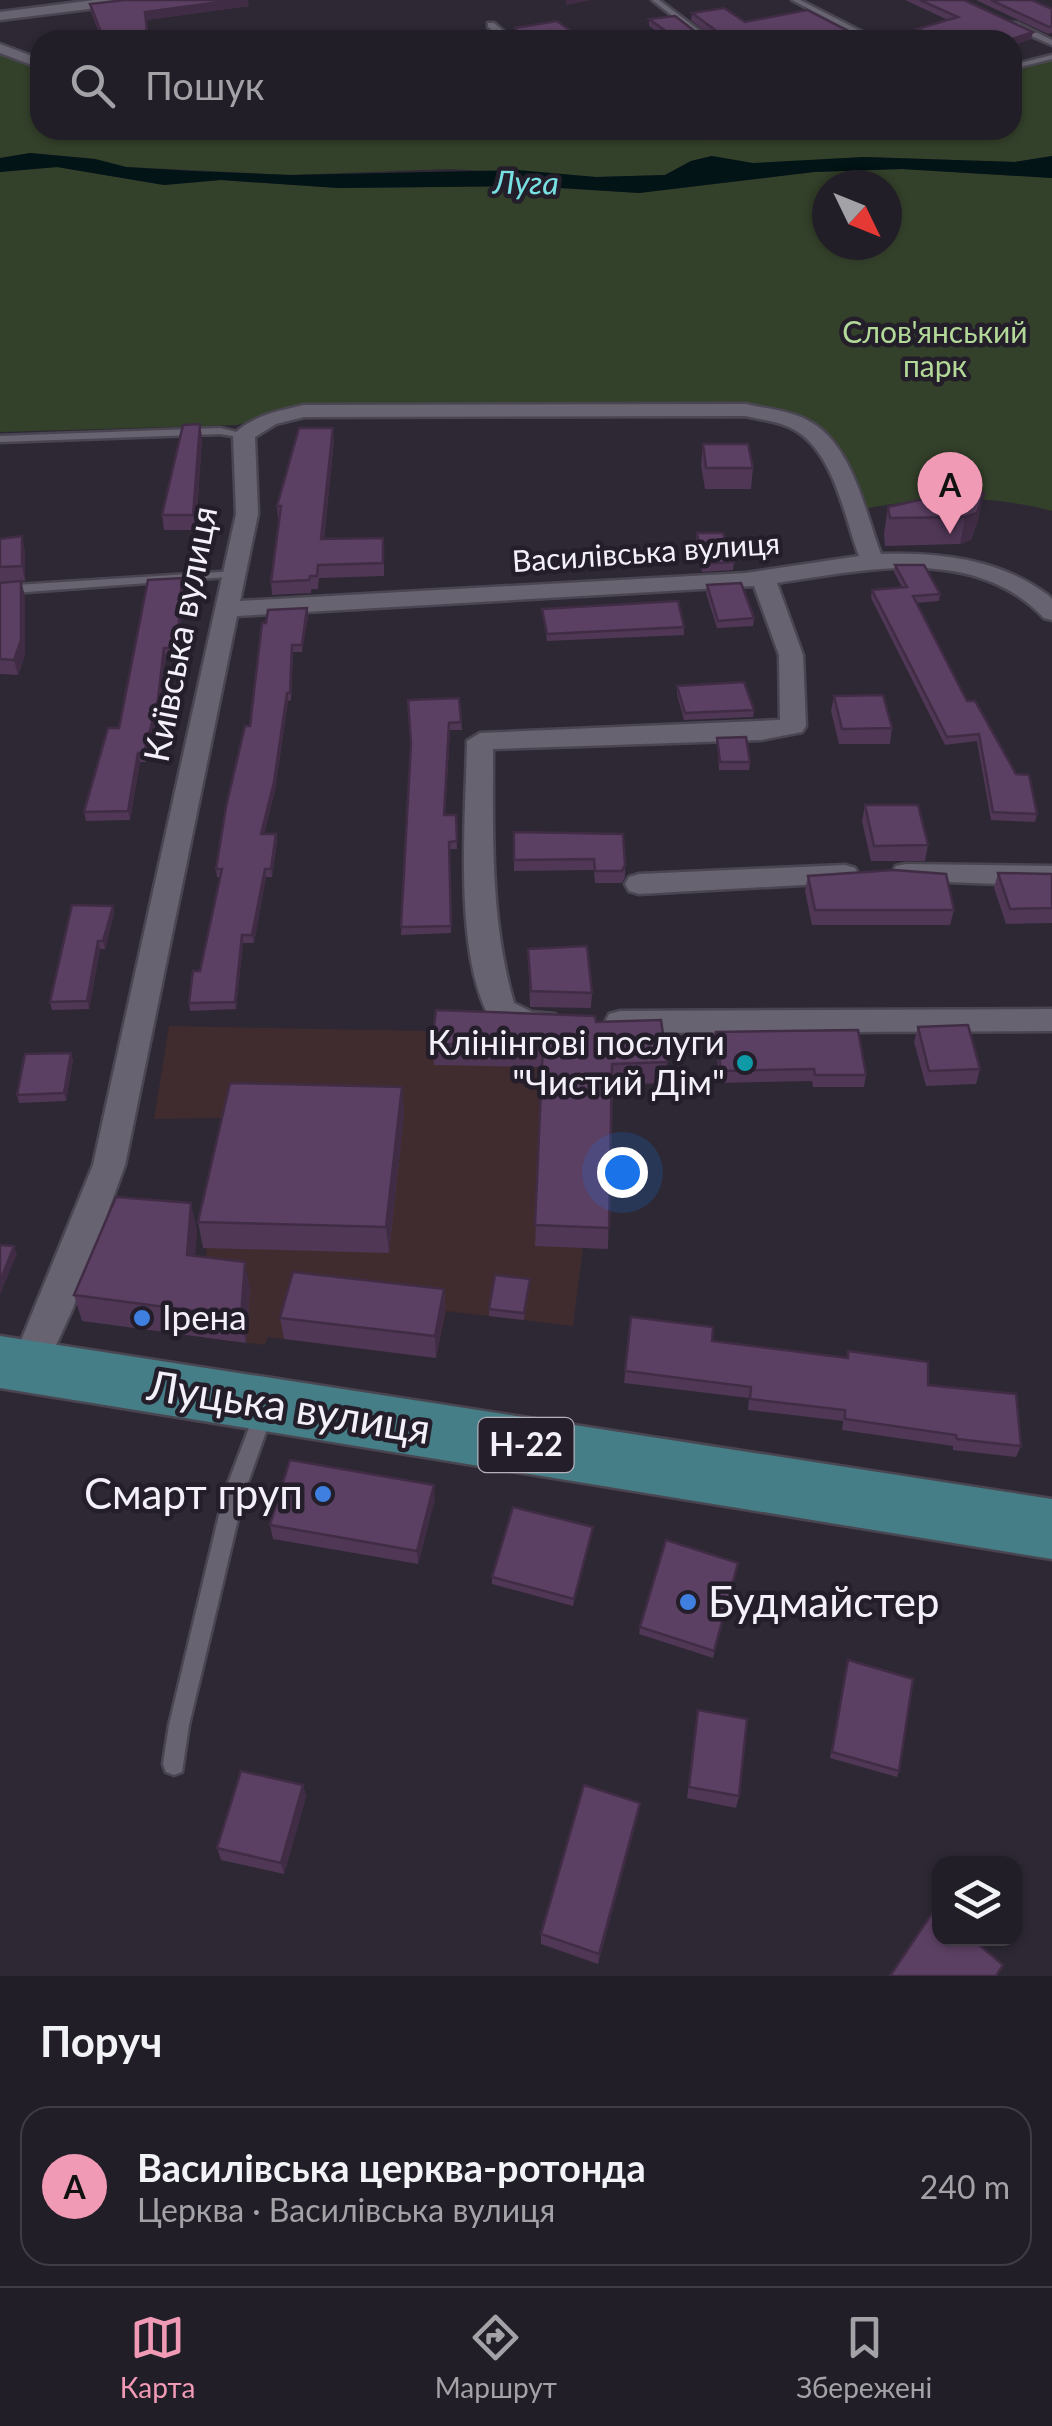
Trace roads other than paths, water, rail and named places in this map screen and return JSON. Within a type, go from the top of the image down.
[{"type":"main road","name":"Луцька вулиця","points":[[14,1363],[1052,1529]]},
{"type":"street","points":[[0,16],[129,0]]},
{"type":"street","points":[[0,48],[30,60]]},
{"type":"street","points":[[244,435],[270,419],[304,410],[746,410],[805,426],[836,460],[871,560]]},
{"type":"street","name":"Київська вулиця","points":[[14,1363],[55,1308],[109,1165],[230,609],[247,514],[244,435]]},
{"type":"street","name":"Василівська вулиця","points":[[230,609],[763,578],[871,560],[923,561],[976,569],[1014,582],[1052,614]]},
{"type":"street","points":[[763,578],[791,655],[793,726],[762,732],[480,741],[480,877],[492,983],[501,1010],[528,1022],[1052,1020]]},
{"type":"street","points":[[638,884],[890,873],[1052,876]]},
{"type":"lane","points":[[656,0],[695,30]]},
{"type":"lane","points":[[795,0],[854,30]]},
{"type":"lane","points":[[1006,22],[1052,43]]},
{"type":"lane","points":[[491,26],[496,30]]},
{"type":"lane","points":[[1022,66],[1052,58]]},
{"type":"lane","points":[[0,439],[220,432],[244,435]]},
{"type":"lane","points":[[0,590],[236,574]]},
{"type":"lane","points":[[174,1764],[179,1726],[234,1494],[267,1403]]},
{"type":"water","name":"Луга","points":[[30,153],[95,159],[126,167],[291,175],[518,170],[596,177],[665,175],[691,161],[712,156],[753,163],[864,157],[1015,162],[1052,156],[1052,178],[902,169],[812,170],[639,193],[529,186],[338,188],[221,180],[164,185],[57,167],[0,172],[0,158]]},
{"type":"place","name":"Василівська церква-ротонда","points":[[950,534]]},
{"type":"place","name":"Клінінгові послуги \"Чистий Дім\"","points":[[745,1063]]},
{"type":"place","name":"Ірена","points":[[142,1318]]},
{"type":"place","name":"Смарт груп","points":[[323,1494]]},
{"type":"place","name":"Будмайстер","points":[[688,1602]]},
{"type":"park label","name":"Слов'янський парк","points":[[935,350]]}]
